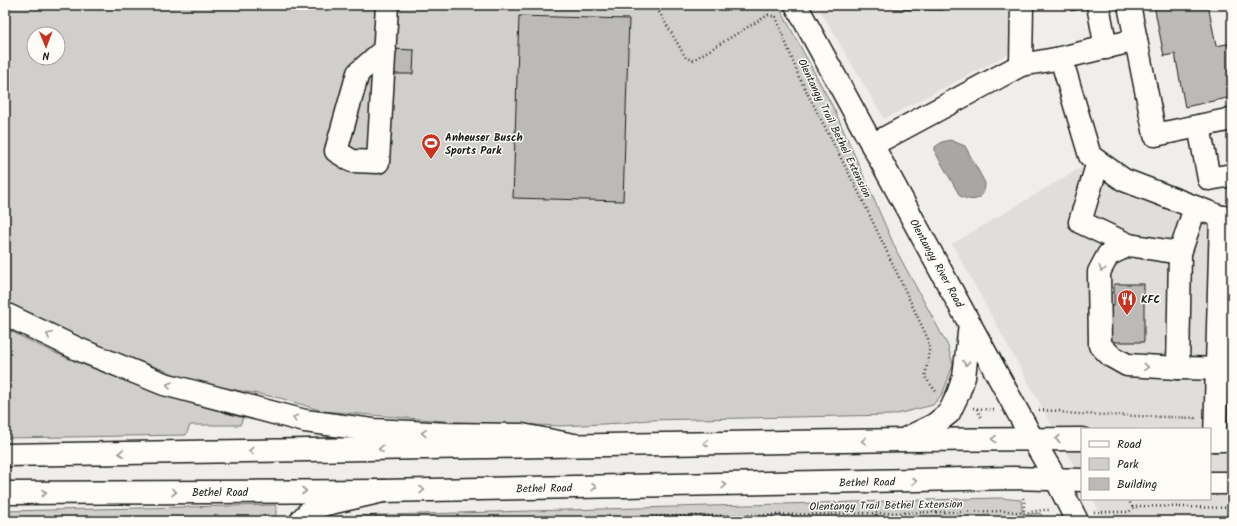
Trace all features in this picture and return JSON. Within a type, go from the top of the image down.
[{"type":"main road","points":[[385,49],[387,5]]},
{"type":"main road","name":"Olentangy River Road","points":[[796,5],[1033,440],[1056,479],[1077,521]]},
{"type":"main road","points":[[1021,65],[1022,5]]},
{"type":"main road","points":[[1098,5],[1106,48]]},
{"type":"main road","points":[[1128,5],[1155,135],[1232,119]]},
{"type":"main road","points":[[872,145],[1021,65],[1062,58],[1136,40]]},
{"type":"main road","points":[[1062,58],[1090,156],[1124,180],[1195,208],[1227,217],[1224,369],[1215,418],[1219,440]]},
{"type":"main road","points":[[1199,126],[1209,179],[1232,175]]},
{"type":"main road","points":[[1098,162],[1080,222],[1129,245],[1180,253]]},
{"type":"main road","points":[[1178,368],[1180,253],[1195,208]]},
{"type":"main road","points":[[1129,245],[1108,255],[1099,272],[1100,345],[1112,356],[1127,366],[1149,368],[1224,369]]},
{"type":"main road","points":[[5,314],[78,349],[164,384],[305,421],[373,430],[448,434],[522,435],[574,445]]},
{"type":"main road","points":[[903,440],[934,425],[949,413],[964,377],[970,324]]},
{"type":"main road","points":[[5,455],[903,440],[1081,439]]},
{"type":"main road","name":"Bethel Road","points":[[5,493],[383,491],[1005,479],[1081,480]]},
{"type":"main road","points":[[1211,483],[1232,483]]},
{"type":"main road","points":[[301,521],[312,509],[326,504],[383,491]]},
{"type":"path","name":"Olentangy Trail Bethel Extension","points":[[656,5],[686,58],[693,60],[768,15],[776,17],[799,77],[862,199],[928,339],[929,351],[925,377],[936,393]]},
{"type":"path","points":[[1059,411],[1065,413],[1215,418]]},
{"type":"path","points":[[1129,500],[1133,508]]},
{"type":"path","points":[[1129,512],[1133,508],[1139,506],[1232,508]]},
{"type":"path","name":"Olentangy Trail Bethel Extension","points":[[388,521],[1007,511],[1024,513]]},
{"type":"path","points":[[5,519],[213,519],[220,521]]},
{"type":"shaded area","points":[[817,5],[1019,5],[1018,49],[884,119]]},
{"type":"shaded area","points":[[950,140],[965,146],[985,183],[983,193],[978,198],[970,199],[960,196],[935,152],[935,147],[942,142]]},
{"type":"shaded area","points":[[1087,164],[1232,215],[1232,521],[1105,521],[1094,500],[1211,500],[1211,428],[1081,428],[1081,478],[952,244]]},
{"type":"green space","name":"Anheuser Busch Sports Park","points":[[5,5],[778,5],[835,111],[897,252],[948,346],[953,365],[943,393],[933,405],[893,415],[648,420],[623,423],[561,426],[457,422],[323,411],[280,398],[198,383],[57,330],[5,301]]},
{"type":"green space","points":[[5,328],[33,343],[92,368],[182,400],[243,418],[240,425],[190,425],[186,435],[5,438]]},
{"type":"green space","points":[[999,498],[1021,500],[1023,515],[1040,513],[1046,521],[331,521],[350,516]]},
{"type":"green space","points":[[276,505],[276,521],[5,521],[5,511]]},
{"type":"building","points":[[894,5],[943,5],[943,10],[894,9]]},
{"type":"building","points":[[1070,5],[1091,5],[1092,7],[1071,11]]},
{"type":"building","points":[[1154,5],[1208,5],[1216,46],[1232,43],[1232,97],[1185,107],[1175,54],[1164,56]]},
{"type":"building","points":[[519,16],[629,19],[623,201],[513,198]]},
{"type":"building","points":[[391,49],[414,50],[413,74],[390,74]]},
{"type":"building","name":"KFC","points":[[1114,284],[1144,284],[1144,342],[1109,342],[1109,307],[1114,306]]},
{"type":"place","name":"Anheuser Busch Sports Park","points":[[431,160]]},
{"type":"place","name":"KFC","points":[[1127,316]]}]
